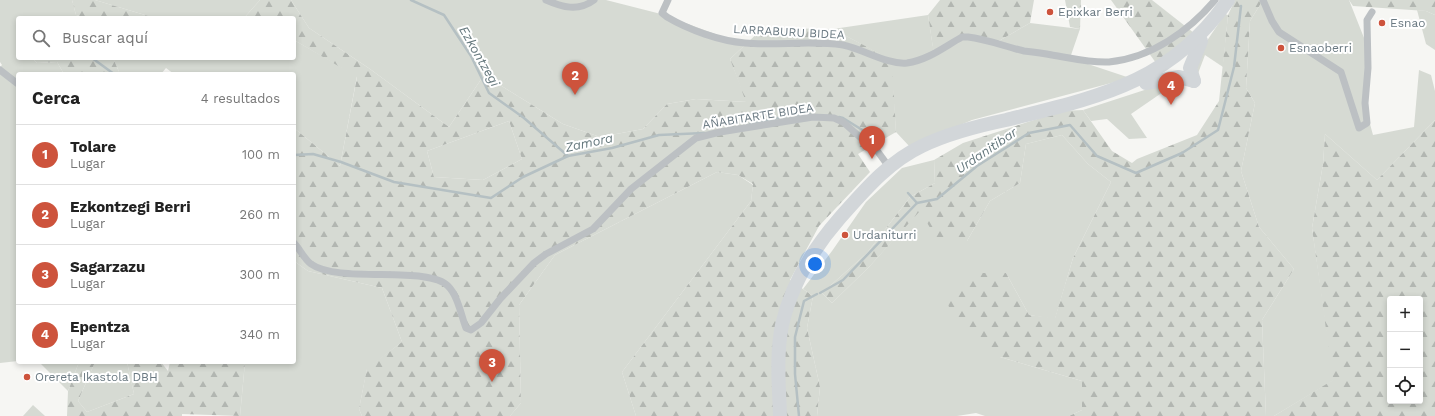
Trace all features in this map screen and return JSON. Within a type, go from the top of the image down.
[{"type":"main road","points":[[1146,83],[1161,76],[1194,51],[1211,18],[1228,0]]},
{"type":"main road","points":[[780,416],[778,370],[782,324],[801,275],[815,249],[835,224],[889,167],[921,146],[946,135],[1106,92],[1146,83],[1179,78],[1194,81],[1190,68],[1198,41]]},
{"type":"main road","points":[[1106,92],[1175,66]]},
{"type":"street","points":[[546,0],[566,7],[574,8],[583,6],[594,0]]},
{"type":"street","name":"LARRABURU BIDEA","points":[[668,0],[662,12],[668,17],[720,38],[746,43],[796,42],[834,44],[864,50],[892,62],[905,63],[926,58],[962,37],[968,37],[1024,51],[1078,60],[1109,62],[1132,58],[1147,53],[1172,38],[1200,18],[1211,18],[1215,0]]},
{"type":"street","points":[[1263,0],[1272,21],[1279,32],[1340,72],[1359,128],[1367,123],[1364,103],[1368,68],[1367,20],[1372,12]]},
{"type":"street","points":[[0,70],[16,82]]},
{"type":"street","name":"AÑABITARTE BIDEA","points":[[296,245],[311,264],[319,268],[336,272],[425,277],[441,280],[449,286],[466,328],[471,330],[481,323],[500,299],[534,263],[546,254],[593,228],[631,189],[696,138],[720,132],[813,117],[834,118],[843,122],[861,138],[873,145],[889,167]]},
{"type":"green space","points":[[0,0],[72,0],[76,15],[80,16],[16,16],[16,60],[34,60],[37,63],[57,62],[63,72],[16,72],[16,361],[0,363],[0,67],[2,65],[0,62]]},
{"type":"green space","points":[[72,0],[95,0],[148,16],[80,16],[76,15]]},
{"type":"green space","points":[[95,0],[260,0],[246,16],[148,16]]},
{"type":"green space","points":[[260,0],[291,0],[309,28],[370,69],[449,127],[484,75],[563,124],[600,137],[643,129],[667,104],[696,99],[746,102],[730,59],[763,28],[833,29],[892,60],[896,132],[858,154],[870,172],[819,226],[790,280],[813,296],[807,328],[820,387],[817,416],[636,416],[622,372],[751,201],[753,184],[738,175],[717,172],[555,255],[519,305],[521,403],[510,416],[362,416],[359,409],[367,368],[402,342],[382,288],[308,271],[296,262],[296,130],[340,166],[357,77],[296,41],[296,16],[246,16]],"holes":[[[509,121],[522,159],[483,180],[434,177],[427,151]]]},
{"type":"green space","points":[[291,0],[606,0],[661,14],[745,45],[730,59],[747,102],[696,99],[667,104],[643,129],[600,137],[563,124],[484,75],[449,127],[370,69],[309,28]]},
{"type":"green space","points":[[940,0],[1034,0],[1030,23],[997,42],[965,38],[934,55],[928,15]]},
{"type":"green space","points":[[1065,0],[1081,0],[1080,29],[1070,27]]},
{"type":"green space","points":[[1111,0],[1152,0],[1194,33],[1156,63]]},
{"type":"green space","points":[[1235,0],[1263,0],[1250,21],[1246,88],[1255,103],[1241,171],[1259,227],[1294,269],[1262,320],[1266,416],[1069,416],[1082,410],[1082,381],[1000,357],[957,327],[947,302],[973,273],[1006,273],[1029,315],[1055,318],[1073,258],[1111,182],[1088,164],[1062,135],[1026,144],[1020,183],[990,201],[967,241],[938,241],[920,211],[869,267],[832,303],[822,293],[867,253],[910,197],[935,183],[934,160],[963,143],[1062,111],[1083,110],[1112,151],[1132,163],[1137,159],[1197,135],[1219,101],[1228,15]]},
{"type":"green space","points":[[1263,0],[1349,0],[1368,48],[1367,113],[1373,135],[1414,127],[1419,70],[1431,75],[1435,91],[1435,120],[1377,180],[1325,134],[1323,164],[1312,228],[1334,380],[1274,416],[1266,416],[1262,320],[1294,269],[1259,227],[1241,171],[1255,103],[1246,88],[1250,21]]},
{"type":"green space","points":[[1349,0],[1435,0],[1435,15],[1426,11],[1353,6]]},
{"type":"green space","points":[[1417,10],[1426,11],[1435,15],[1435,50],[1426,44]]},
{"type":"green space","points":[[1225,14],[1228,15],[1223,67],[1205,55],[1197,76],[1196,57]]},
{"type":"green space","points":[[928,15],[934,54],[965,38],[997,42],[1030,23],[1080,29],[1070,58],[1130,78],[972,120],[910,147],[896,132],[891,60],[833,29]]},
{"type":"green space","points":[[296,41],[357,76],[340,166],[296,130],[296,72],[171,72],[166,68],[163,72],[119,72],[114,60],[296,60]]},
{"type":"green space","points":[[34,60],[114,60],[119,72],[63,72],[57,62],[37,63]]},
{"type":"green space","points":[[1179,81],[1131,114],[1147,138],[1129,139],[1107,119],[1091,121],[1083,110],[1166,83]]},
{"type":"green space","points":[[1435,120],[1435,416],[1274,416],[1333,380],[1312,228],[1323,164],[1325,134],[1377,180]]},
{"type":"green space","points":[[509,121],[522,159],[483,180],[434,177],[427,151]]},
{"type":"green space","points":[[1062,135],[1088,164],[1111,182],[1073,258],[1055,319],[1029,315],[1006,273],[1000,357],[1082,381],[1082,410],[1069,416],[985,416],[976,413],[957,416],[817,416],[820,387],[807,328],[813,296],[803,289],[832,251],[866,202],[902,168],[934,160],[935,183],[910,197],[867,253],[822,293],[832,303],[869,267],[920,210],[967,241],[990,201],[1020,183],[1026,144]]},
{"type":"green space","points":[[717,172],[738,175],[753,185],[751,201],[622,372],[636,416],[510,416],[521,403],[519,305],[555,255]]},
{"type":"green space","points":[[296,262],[308,271],[382,288],[402,342],[367,369],[359,409],[362,416],[240,416],[245,364],[296,364]]},
{"type":"green space","points":[[41,364],[78,364],[68,391]]},
{"type":"green space","points":[[78,364],[94,364],[78,401],[87,412],[134,394],[127,364],[163,364],[168,371],[170,364],[245,364],[240,416],[182,414],[182,416],[67,416],[68,391]]},
{"type":"green space","points":[[94,364],[127,364],[134,394],[87,412],[78,401]]},
{"type":"green space","points":[[33,405],[45,416],[23,416]]},
{"type":"waterway","name":"Ezkontzegi","points":[[411,0],[444,15],[471,56],[489,93],[524,118],[568,156]]},
{"type":"waterway","name":"Urdanitibar","points":[[820,293],[843,280],[917,203],[937,199],[977,166],[1029,133],[1070,125],[1097,156],[1136,173],[1182,153],[1218,130],[1234,67],[1241,6]]},
{"type":"waterway","name":"Zamora","points":[[95,60],[111,72]]},
{"type":"waterway","name":"Zamora","points":[[750,124],[791,115],[810,114]]},
{"type":"waterway","name":"Zamora","points":[[839,117],[872,136]]},
{"type":"waterway","name":"Zamora","points":[[296,155],[313,154],[341,162],[394,182],[491,198],[523,177],[568,156],[612,148],[659,135],[704,133]]},
{"type":"waterway","points":[[908,193],[917,203]]},
{"type":"waterway","name":"Urdanitibar","points":[[799,416],[795,374],[795,337],[804,301],[817,294]]},
{"type":"place","name":"Epixkar Berri","points":[[1050,12]]},
{"type":"place","name":"Esnao","points":[[1382,23]]},
{"type":"place","name":"Esnaoberri","points":[[1281,48]]},
{"type":"place","name":"Ezkontzegi Berri","points":[[575,95]]},
{"type":"place","name":"Epentza","points":[[1171,105]]},
{"type":"place","name":"Tolare","points":[[872,159]]},
{"type":"place","name":"Urdaniturri","points":[[845,235]]},
{"type":"place","name":"Orereta Ikastola DBH","points":[[27,377]]},
{"type":"place","name":"Sagarzazu","points":[[492,382]]}]
